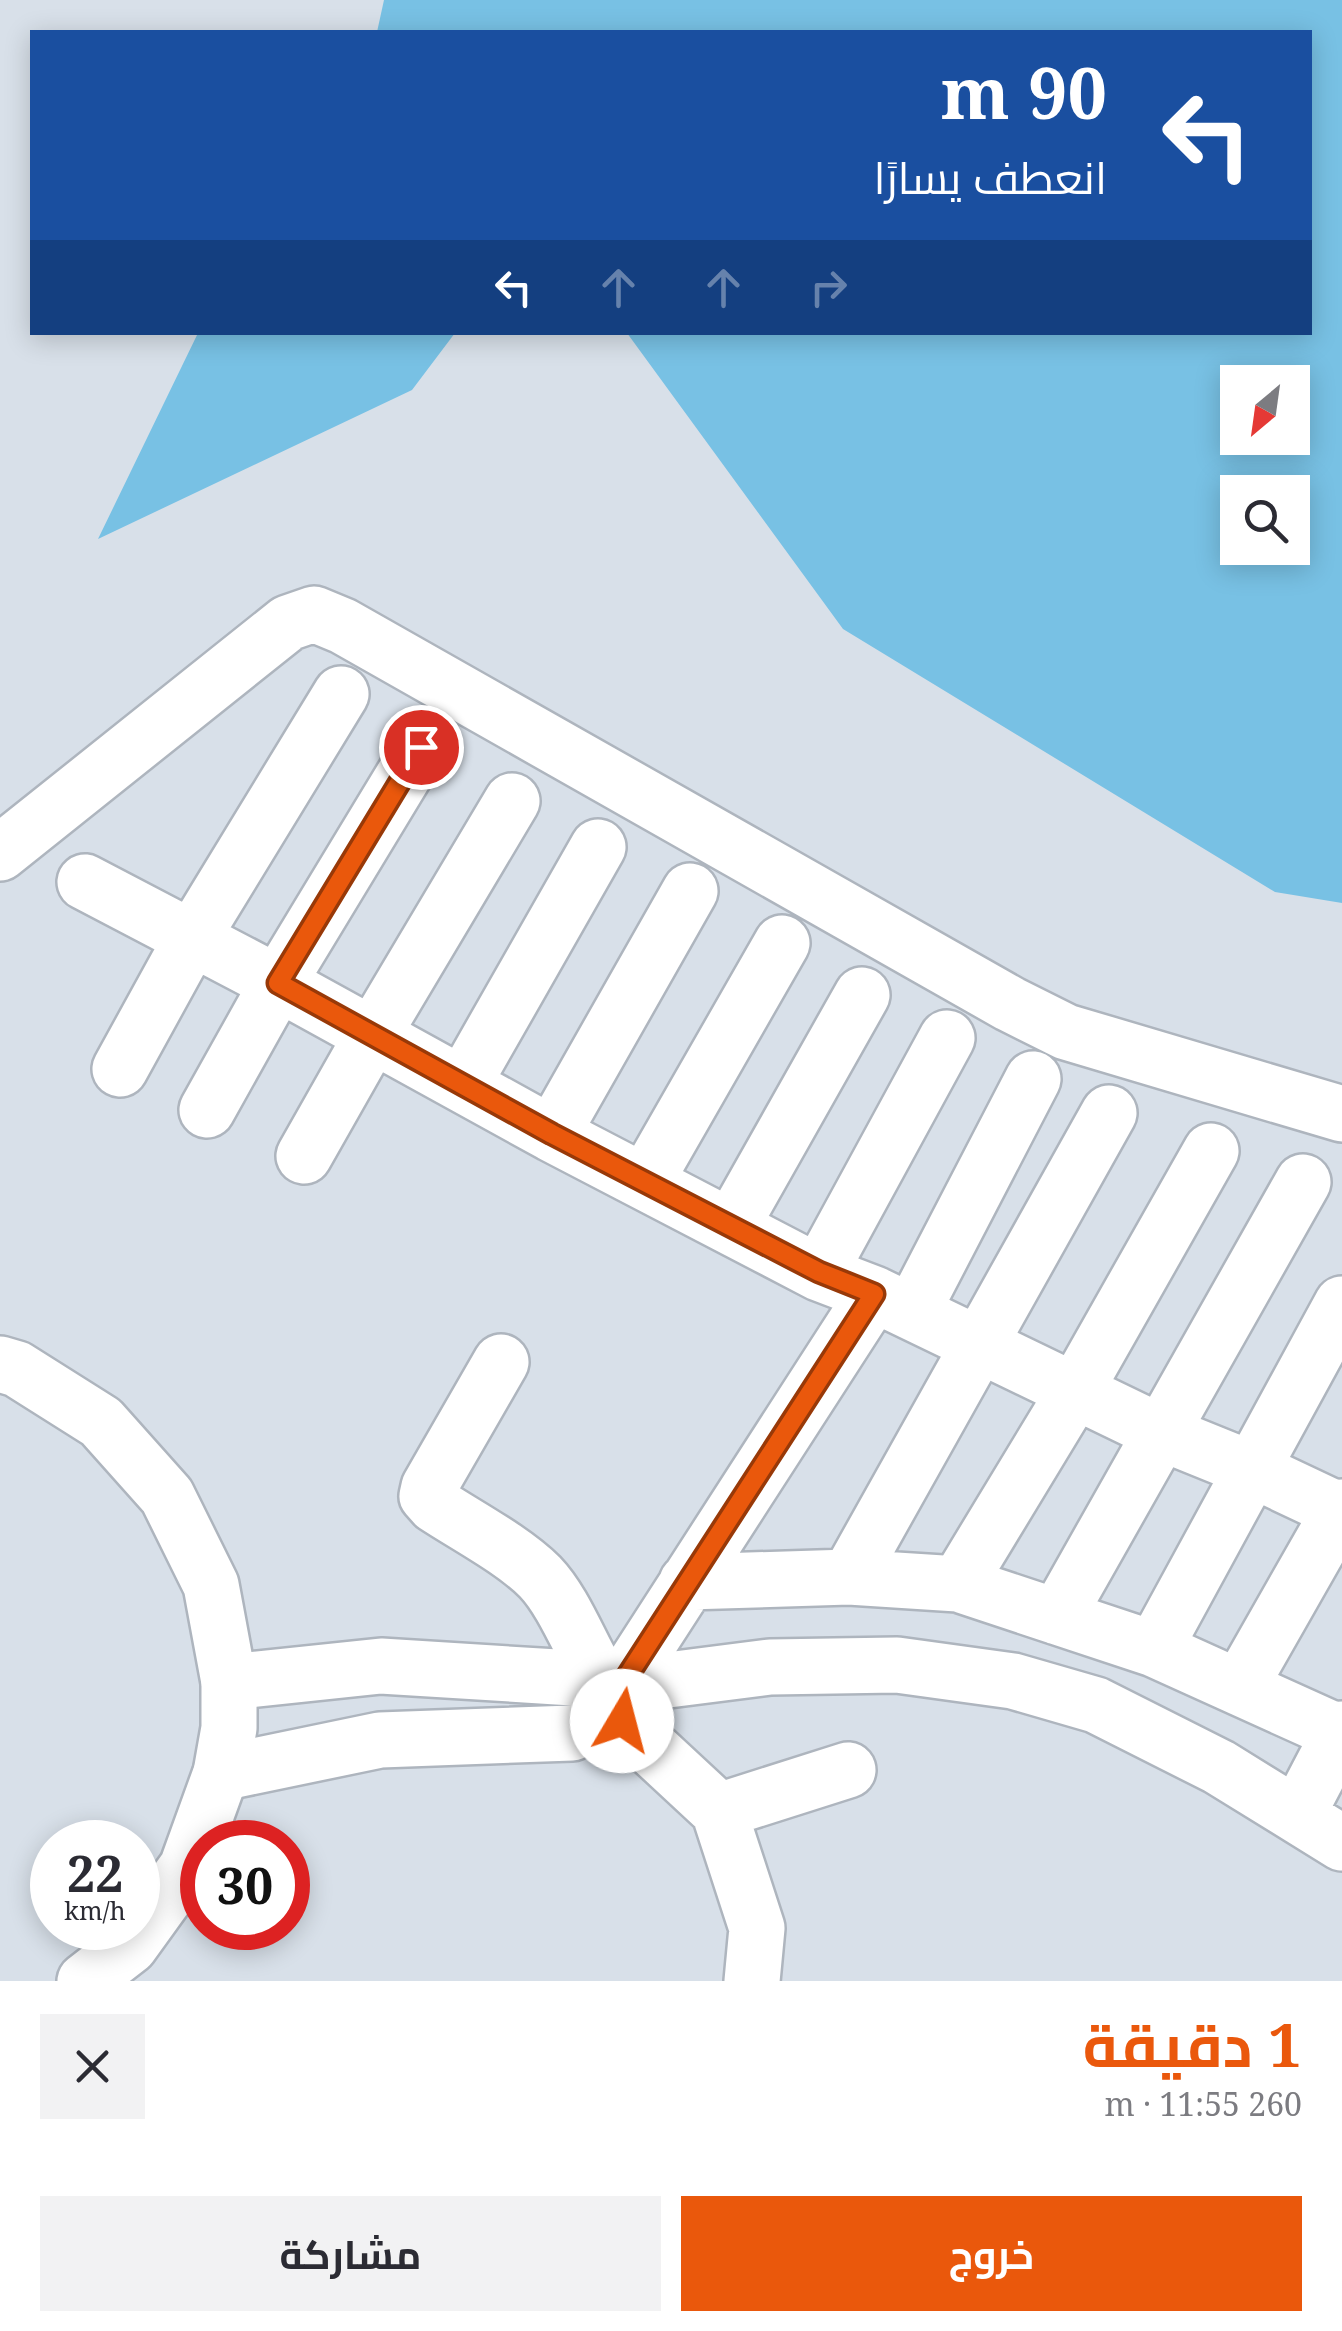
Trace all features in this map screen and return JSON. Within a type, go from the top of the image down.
[{"type":"street","points":[[0,853],[288,624],[314,614],[344,626],[1010,1004],[1066,1032],[1342,1114]]},
{"type":"street","points":[[120,1069],[192,938],[340,694]]},
{"type":"street","points":[[207,1110],[278,983],[421,747]]},
{"type":"street","points":[[304,1156],[512,801]]},
{"type":"street","points":[[463,1084],[598,847]]},
{"type":"street","points":[[86,882],[552,1134],[819,1272],[893,1303],[1162,1432],[1341,1510],[1240,1686]]},
{"type":"street","points":[[552,1134],[690,891]]},
{"type":"street","points":[[645,1182],[782,944]]},
{"type":"street","points":[[731,1227],[862,995]]},
{"type":"street","points":[[819,1272],[947,1038]]},
{"type":"street","points":[[597,1698],[688,1582],[893,1303],[1033,1079]]},
{"type":"street","points":[[849,1577],[1109,1113]]},
{"type":"street","points":[[958,1584],[1075,1391],[1211,1151]]},
{"type":"street","points":[[1057,1617],[1303,1182]]},
{"type":"street","points":[[1096,1705],[1251,1469],[1342,1304]]},
{"type":"street","points":[[501,1362],[429,1486],[427,1496],[541,1578],[553,1595],[597,1698],[719,1811],[757,1928],[752,1981]]},
{"type":"street","points":[[0,1364],[17,1369],[101,1422],[167,1496],[211,1585],[229,1682],[222,1774],[187,1866],[130,1946],[85,1981]]},
{"type":"street","points":[[222,1774],[380,1740],[770,1667],[897,1664],[1013,1681],[1096,1705],[1219,1767],[1319,1829],[1341,1732],[1137,1643],[958,1584],[849,1577],[688,1582]]},
{"type":"street","points":[[229,1682],[381,1666],[597,1698]]},
{"type":"street","points":[[380,1740],[381,1666]]},
{"type":"street","points":[[719,1811],[848,1770]]},
{"type":"water","points":[[384,0],[1342,0],[1342,903],[1275,892],[843,629],[628,335],[1312,335],[1312,30],[377,30]]},
{"type":"water","points":[[197,335],[453,335],[412,390],[98,539]]},
{"type":"route","points":[[421,747],[278,983],[552,1134],[819,1272],[874,1294],[621,1686],[626,1708],[622,1721]]}]
